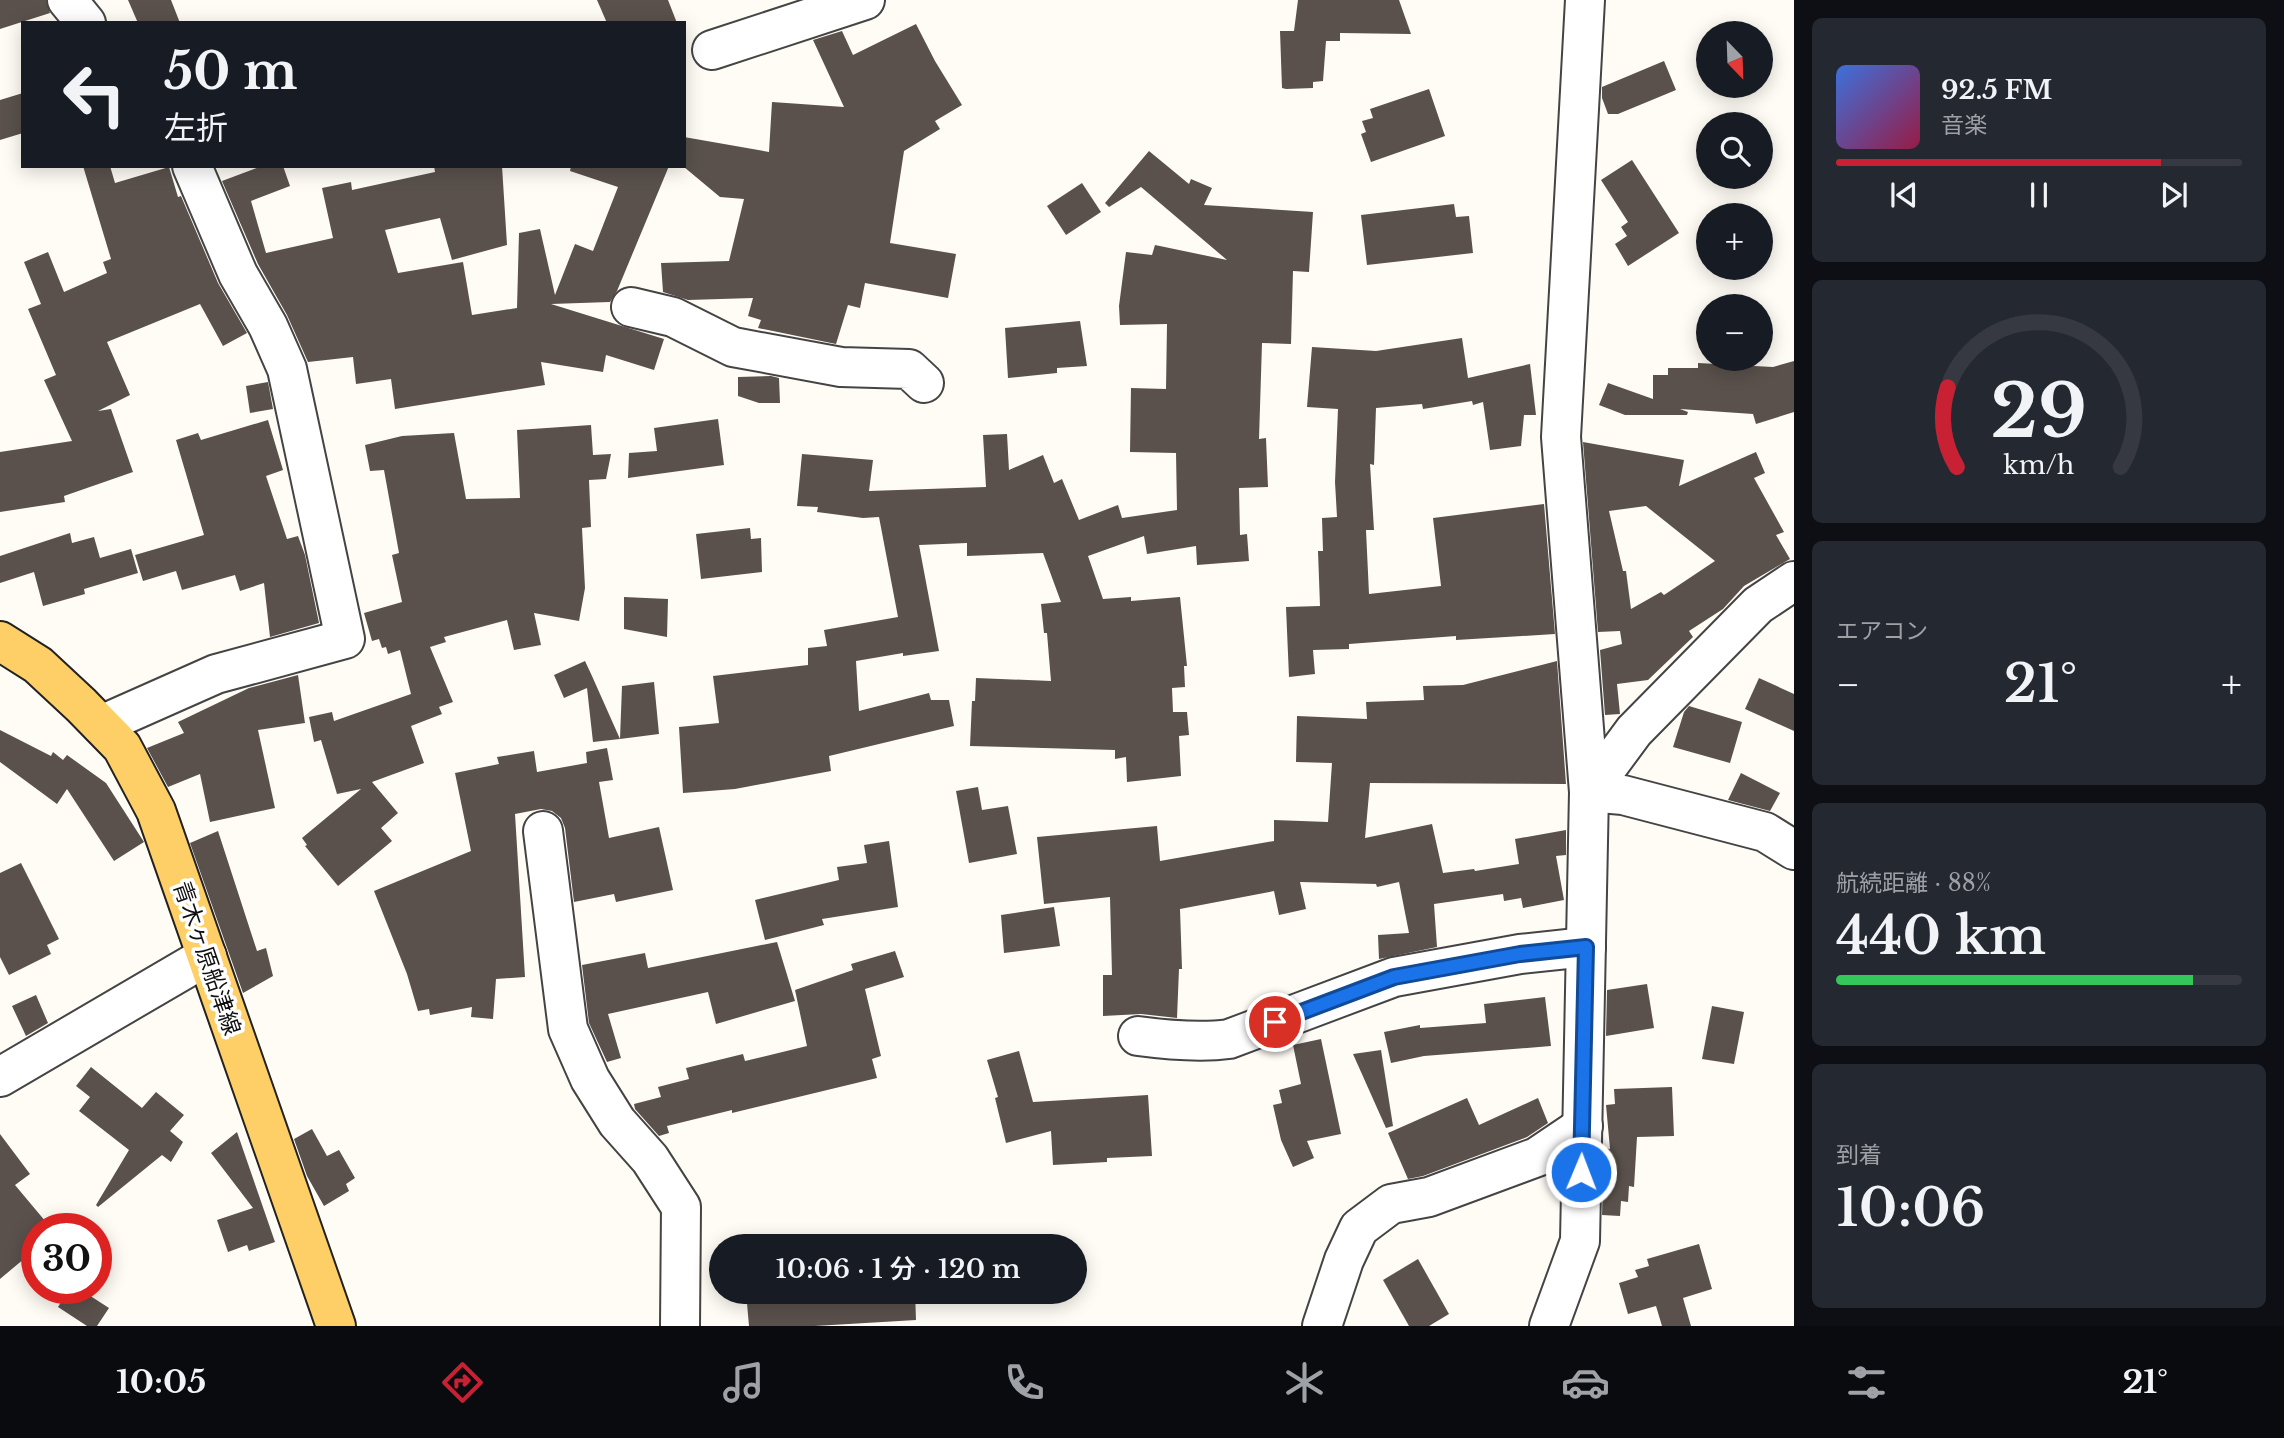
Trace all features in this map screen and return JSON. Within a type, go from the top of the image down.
[{"type":"main road","name":"青木ヶ原船津線","points":[[0,641],[38,664],[122,747],[156,811],[336,1326]]},
{"type":"street","points":[[67,0],[84,21]]},
{"type":"street","points":[[712,50],[865,0]]},
{"type":"street","points":[[1549,1326],[1580,1241],[1589,792],[1561,437],[1585,0]]},
{"type":"street","points":[[101,725],[216,674],[345,639],[287,369],[268,326],[239,274],[193,168]]},
{"type":"street","points":[[631,307],[673,317],[733,347],[841,367],[909,369],[924,383]]},
{"type":"street","points":[[1589,792],[1634,731],[1758,605],[1794,581]]},
{"type":"street","points":[[1589,792],[1623,795],[1765,832],[1794,850]]},
{"type":"street","points":[[543,831],[568,1029],[590,1079],[617,1122],[650,1159],[681,1207],[680,1326]]},
{"type":"street","points":[[1138,1036],[1212,1042],[1229,1039],[1394,977],[1520,954],[1586,947]]},
{"type":"street","points":[[0,1077],[207,956]]},
{"type":"street","points":[[1322,1326],[1344,1260],[1359,1228],[1391,1204],[1429,1197],[1538,1157],[1583,1126]]},
{"type":"building","points":[[0,0],[46,0],[50,13],[0,29]]},
{"type":"building","points":[[128,0],[171,0],[179,21],[137,21]]},
{"type":"building","points":[[597,0],[668,0],[676,21],[606,21]]},
{"type":"building","points":[[1298,0],[1399,0],[1411,34],[1340,33],[1340,41],[1326,41],[1323,81],[1313,82],[1313,88],[1282,88],[1280,31],[1294,31]]},
{"type":"building","points":[[916,24],[962,105],[935,121],[940,129],[904,151],[890,243],[956,254],[948,298],[865,283],[860,308],[848,305],[836,344],[758,328],[761,320],[748,316],[753,298],[688,300],[663,292],[661,263],[729,261],[744,199],[720,197],[685,168],[686,137],[769,152],[772,102],[844,107],[813,40],[842,31],[853,55]]},
{"type":"building","points":[[1664,61],[1676,90],[1618,114],[1608,114],[1602,98],[1602,87]]},
{"type":"building","points":[[1429,89],[1445,136],[1371,162],[1361,134],[1366,132],[1362,121],[1373,118],[1370,109]]},
{"type":"building","points":[[21,94],[21,134],[0,140],[0,100]]},
{"type":"building","points":[[1149,151],[1189,184],[1191,179],[1212,188],[1204,205],[1313,212],[1309,272],[1293,271],[1291,344],[1262,343],[1259,439],[1266,438],[1268,487],[1239,488],[1240,535],[1247,534],[1249,561],[1197,565],[1196,546],[1147,554],[1144,536],[1088,556],[1103,599],[1131,597],[1131,601],[1180,597],[1187,666],[1184,666],[1185,687],[1172,688],[1173,712],[1187,712],[1189,735],[1179,736],[1181,776],[1127,782],[1126,757],[1115,759],[1115,750],[970,746],[976,678],[1051,681],[1047,633],[1044,633],[1041,604],[1061,602],[1043,553],[967,556],[967,543],[919,545],[939,651],[903,656],[903,653],[856,661],[859,711],[929,693],[931,700],[949,700],[954,726],[829,756],[831,771],[735,789],[683,793],[679,727],[719,723],[713,676],[808,665],[808,648],[827,646],[824,630],[898,617],[879,517],[863,518],[817,512],[818,507],[797,506],[802,454],[873,460],[869,491],[986,487],[983,435],[1007,434],[1009,470],[1043,455],[1054,483],[1062,479],[1079,520],[1118,505],[1122,518],[1177,510],[1176,453],[1130,452],[1131,388],[1166,389],[1167,324],[1120,325],[1119,306],[1126,252],[1152,255],[1155,245],[1227,260],[1141,187],[1109,207],[1105,203]]},
{"type":"building","points":[[1632,160],[1679,233],[1628,266],[1615,244],[1627,236],[1621,227],[1628,222],[1601,180]]},
{"type":"building","points":[[84,168],[111,168],[115,183],[169,168],[178,197],[181,196],[218,283],[247,333],[223,346],[200,304],[107,342],[130,395],[98,411],[111,409],[133,472],[64,496],[65,502],[0,512],[0,452],[72,441],[44,380],[56,375],[28,309],[41,304],[24,262],[48,252],[64,292],[107,273],[103,262],[111,259]]},
{"type":"building","points":[[257,168],[284,168],[290,186],[251,201],[266,253],[333,238],[322,188],[351,182],[352,190],[435,172],[434,168],[502,168],[507,245],[452,260],[440,218],[385,230],[398,273],[463,262],[472,315],[517,308],[519,233],[540,229],[555,295],[575,244],[593,251],[618,187],[570,171],[571,168],[668,168],[610,302],[551,304],[664,339],[654,370],[606,355],[603,372],[541,362],[545,385],[395,409],[391,379],[356,384],[353,357],[308,362],[287,315],[258,264],[222,181]]},
{"type":"building","points":[[1082,183],[1101,212],[1066,235],[1047,206]]},
{"type":"building","points":[[1454,204],[1456,217],[1469,216],[1473,253],[1367,265],[1361,215]]},
{"type":"building","points":[[1080,321],[1087,366],[1057,368],[1057,373],[1008,378],[1005,328]]},
{"type":"building","points":[[1462,338],[1468,378],[1530,364],[1536,415],[1524,415],[1521,446],[1490,450],[1483,402],[1473,405],[1472,401],[1423,409],[1422,404],[1376,408],[1374,465],[1370,464],[1374,530],[1366,530],[1369,594],[1441,586],[1433,518],[1544,504],[1555,634],[1456,640],[1456,636],[1349,644],[1349,649],[1313,650],[1315,674],[1289,677],[1286,607],[1320,606],[1318,551],[1323,551],[1322,518],[1337,517],[1335,482],[1338,409],[1307,407],[1312,347],[1376,351]]},
{"type":"building","points":[[1794,361],[1794,412],[1756,424],[1753,414],[1680,409],[1688,412],[1687,415],[1625,415],[1599,405],[1608,383],[1653,399],[1653,375],[1668,375],[1668,368],[1696,368],[1696,371],[1773,371],[1773,367]]},
{"type":"building","points":[[738,377],[779,378],[780,403],[759,403],[738,396]]},
{"type":"building","points":[[268,382],[273,409],[250,413],[246,386]]},
{"type":"building","points":[[718,419],[724,465],[628,478],[629,453],[657,451],[654,428]]},
{"type":"building","points":[[268,420],[283,470],[266,476],[287,539],[298,536],[305,555],[319,623],[270,637],[264,583],[240,591],[235,575],[182,590],[176,571],[143,581],[135,555],[204,535],[176,440],[198,433],[201,440]]},
{"type":"building","points":[[591,425],[593,455],[611,454],[606,479],[589,480],[591,527],[582,528],[585,588],[579,621],[534,613],[541,645],[514,650],[507,620],[444,637],[446,642],[430,647],[453,702],[439,707],[442,714],[411,726],[424,763],[372,782],[398,813],[381,828],[392,841],[338,886],[305,846],[307,845],[302,838],[361,789],[337,794],[321,740],[314,742],[309,717],[332,712],[334,721],[411,694],[400,650],[388,654],[379,639],[372,641],[364,613],[402,602],[392,555],[399,553],[384,470],[370,471],[365,445],[402,436],[454,433],[466,499],[520,498],[517,430]]},
{"type":"building","points":[[1583,442],[1684,460],[1679,486],[1756,452],[1765,473],[1754,478],[1784,532],[1776,535],[1790,559],[1744,586],[1723,609],[1689,631],[1693,637],[1648,680],[1617,684],[1620,714],[1605,715],[1600,650],[1622,644],[1620,631],[1598,632]],"holes":[[[1646,506],[1715,561],[1664,595],[1661,592],[1631,609],[1626,571],[1623,571],[1609,511]]]},
{"type":"building","points":[[750,528],[751,539],[761,538],[762,572],[701,579],[696,534]]},
{"type":"building","points":[[70,533],[72,543],[94,537],[100,558],[131,549],[138,573],[84,589],[85,594],[43,606],[34,572],[0,583],[0,556]]},
{"type":"building","points":[[624,597],[668,599],[667,637],[624,629]]},
{"type":"building","points":[[585,661],[620,739],[593,742],[587,688],[564,698],[554,675]]},
{"type":"building","points":[[1557,661],[1566,784],[1370,783],[1365,838],[1432,824],[1443,873],[1519,864],[1515,839],[1566,830],[1566,855],[1556,856],[1564,900],[1523,908],[1521,898],[1504,901],[1503,894],[1434,904],[1437,947],[1379,959],[1378,935],[1409,933],[1399,882],[1377,887],[1376,884],[1300,882],[1306,909],[1279,915],[1274,891],[1180,909],[1182,969],[1179,969],[1177,1018],[1141,1014],[1103,1016],[1103,975],[1112,975],[1110,897],[1044,904],[1037,837],[1157,826],[1160,861],[1274,841],[1274,820],[1328,822],[1332,763],[1296,762],[1297,716],[1367,719],[1366,702],[1424,700],[1423,686],[1463,685]]},
{"type":"building","points":[[298,675],[305,723],[258,730],[275,808],[210,822],[200,774],[168,787],[147,748],[184,733],[178,722],[249,688]]},
{"type":"building","points":[[1759,678],[1794,694],[1794,731],[1745,709]]},
{"type":"building","points":[[654,682],[659,734],[620,739],[622,686]]},
{"type":"building","points":[[1689,706],[1742,722],[1730,763],[1673,747],[1684,712]]},
{"type":"building","points":[[0,730],[51,756],[53,752],[63,760],[67,755],[106,783],[144,842],[114,861],[67,789],[57,804],[0,762]]},
{"type":"building","points":[[607,748],[613,780],[599,782],[609,838],[659,827],[673,890],[616,902],[614,894],[574,902],[565,828],[561,818],[552,811],[541,809],[515,814],[525,977],[496,979],[493,1019],[471,1017],[472,1007],[430,1015],[429,1009],[418,1011],[407,974],[374,891],[471,851],[455,773],[499,764],[497,757],[534,751],[537,772],[587,763],[586,752]]},
{"type":"building","points":[[1741,773],[1780,793],[1770,811],[1728,800]]},
{"type":"building","points":[[978,787],[982,810],[1008,806],[1017,854],[969,863],[956,791]]},
{"type":"building","points":[[218,831],[257,951],[266,948],[273,976],[243,993],[190,843]]},
{"type":"building","points":[[889,841],[898,907],[822,919],[824,925],[765,940],[755,900],[839,880],[837,867],[867,863],[864,845]]},
{"type":"building","points":[[21,863],[59,939],[47,945],[51,954],[9,975],[0,957],[0,873]]},
{"type":"building","points":[[1054,907],[1060,946],[1004,953],[1001,915]]},
{"type":"building","points":[[777,942],[795,1001],[716,1024],[708,992],[608,1014],[621,1058],[607,1062],[589,1023],[582,965],[645,953],[648,968]]},
{"type":"building","points":[[895,951],[904,977],[865,989],[881,1056],[872,1059],[877,1078],[667,1126],[669,1133],[659,1136],[635,1109],[634,1104],[661,1097],[658,1087],[689,1079],[686,1068],[743,1054],[745,1061],[807,1046],[795,990],[853,970],[851,964]]},
{"type":"building","points":[[1647,984],[1654,1028],[1606,1036],[1607,990]]},
{"type":"building","points":[[36,995],[48,1023],[26,1036],[12,1006]]},
{"type":"building","points":[[1545,997],[1551,1046],[1424,1056],[1391,1063],[1384,1032],[1420,1025],[1420,1028],[1486,1023],[1484,1004]]},
{"type":"building","points":[[1712,1006],[1744,1012],[1734,1064],[1702,1059]]},
{"type":"building","points":[[1321,1039],[1341,1134],[1307,1141],[1314,1158],[1293,1167],[1281,1140],[1273,1105],[1282,1103],[1279,1090],[1301,1084],[1293,1045]]},
{"type":"building","points":[[1381,1050],[1393,1126],[1386,1128],[1353,1054]]},
{"type":"building","points":[[1019,1051],[1033,1102],[1148,1095],[1152,1156],[1053,1165],[1051,1131],[1006,1143],[995,1098],[998,1097],[987,1060]]},
{"type":"building","points":[[91,1067],[142,1108],[156,1092],[184,1115],[170,1131],[183,1142],[171,1162],[162,1155],[98,1207],[96,1205],[129,1150],[79,1111],[90,1097],[76,1086]]},
{"type":"building","points":[[1672,1087],[1674,1136],[1637,1137],[1634,1187],[1629,1186],[1628,1202],[1621,1201],[1620,1216],[1602,1215],[1604,1148],[1610,1149],[1606,1105],[1615,1104],[1614,1089]]},
{"type":"building","points":[[1467,1098],[1479,1125],[1538,1098],[1548,1123],[1527,1137],[1423,1176],[1408,1179],[1388,1133]]},
{"type":"building","points":[[312,1129],[327,1156],[339,1150],[355,1178],[346,1184],[349,1191],[324,1206],[307,1176],[294,1139]]},
{"type":"building","points":[[237,1132],[275,1242],[249,1251],[247,1245],[228,1252],[217,1220],[253,1208],[211,1153]]},
{"type":"building","points":[[0,1134],[30,1174],[15,1185],[38,1213],[21,1213],[21,1261],[0,1279]]},
{"type":"building","points":[[1699,1244],[1712,1289],[1683,1298],[1691,1326],[1662,1326],[1656,1306],[1628,1314],[1619,1283],[1638,1277],[1635,1270],[1649,1266],[1647,1259]]},
{"type":"building","points":[[1418,1259],[1449,1314],[1429,1326],[1409,1326],[1383,1280]]},
{"type":"building","points":[[60,1304],[103,1304],[109,1308],[97,1326],[87,1326],[58,1307]]},
{"type":"building","points":[[747,1304],[915,1304],[916,1320],[815,1326],[749,1326]]},
{"type":"route","points":[[1275,1022],[1394,977],[1520,954],[1586,947],[1581,1172]]}]
